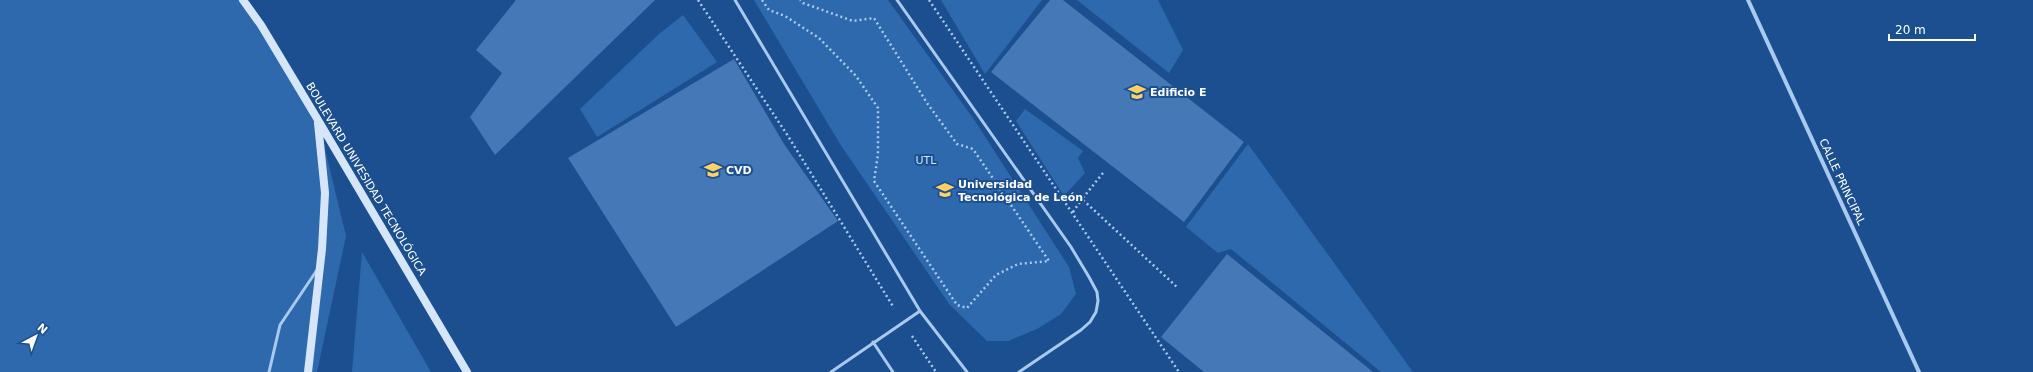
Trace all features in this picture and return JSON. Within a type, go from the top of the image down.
[{"type":"street","name":"BOULEVARD UNIVESIDAD TECNOLÓGICA","points":[[243,0],[261,25],[467,372]]},
{"type":"street","name":"CALLE PRINCIPAL","points":[[1748,0],[1919,372]]},
{"type":"street","points":[[308,372],[320,265],[325,193],[318,120]]},
{"type":"lane","points":[[735,0],[920,311],[967,372]]},
{"type":"lane","points":[[897,0],[1071,247],[1097,292],[1096,312],[1090,322],[1081,330],[1019,372]]},
{"type":"lane","points":[[269,372],[280,325],[320,265]]},
{"type":"lane","points":[[830,372],[920,311]]},
{"type":"lane","points":[[873,342],[893,372]]},
{"type":"path","points":[[698,0],[788,136],[903,322],[936,372]]},
{"type":"path","points":[[762,0],[769,10],[785,16],[819,38],[856,76],[878,108],[878,154],[874,181],[957,304],[967,308],[996,275],[1018,264],[1049,261],[973,149],[957,144],[927,103],[874,18],[853,21],[803,3],[800,0]]},
{"type":"path","points":[[929,0],[1073,212],[1179,372]]},
{"type":"path","points":[[1073,212],[1103,173]]},
{"type":"path","points":[[1082,199],[1178,288]]},
{"type":"green space","points":[[0,0],[241,0],[318,120],[346,236],[317,372],[0,372]]},
{"type":"green space","name":"UTL","points":[[754,0],[888,0],[975,121],[1069,267],[1076,294],[1061,314],[1037,329],[1008,341],[987,341],[949,304],[840,144]]},
{"type":"green space","points":[[941,0],[1042,0],[985,74]]},
{"type":"green space","points":[[1077,0],[1158,0],[1183,50],[1169,73]]},
{"type":"green space","points":[[683,15],[717,62],[597,137],[580,109],[659,34]]},
{"type":"green space","points":[[1025,109],[1083,151],[1078,158],[1085,173],[1064,196],[1016,121]]},
{"type":"green space","points":[[1248,144],[1413,372],[1381,372],[1231,249],[1218,253],[1186,227]]},
{"type":"green space","points":[[362,252],[431,372],[352,372]]},
{"type":"building","points":[[516,0],[655,0],[495,155],[470,117],[502,73],[476,50]]},
{"type":"building","points":[[1050,0],[1063,0],[1244,142],[1184,222],[991,72]]},
{"type":"building","points":[[734,59],[784,144],[838,221],[676,327],[568,158]]},
{"type":"building","points":[[1227,254],[1373,372],[1204,372],[1161,337]]},
{"type":"place","name":"Edificio E","points":[[1137,92]]},
{"type":"place","name":"CVD","points":[[713,170]]},
{"type":"place","name":"Universidad Tecnológica de León","points":[[945,190]]}]
